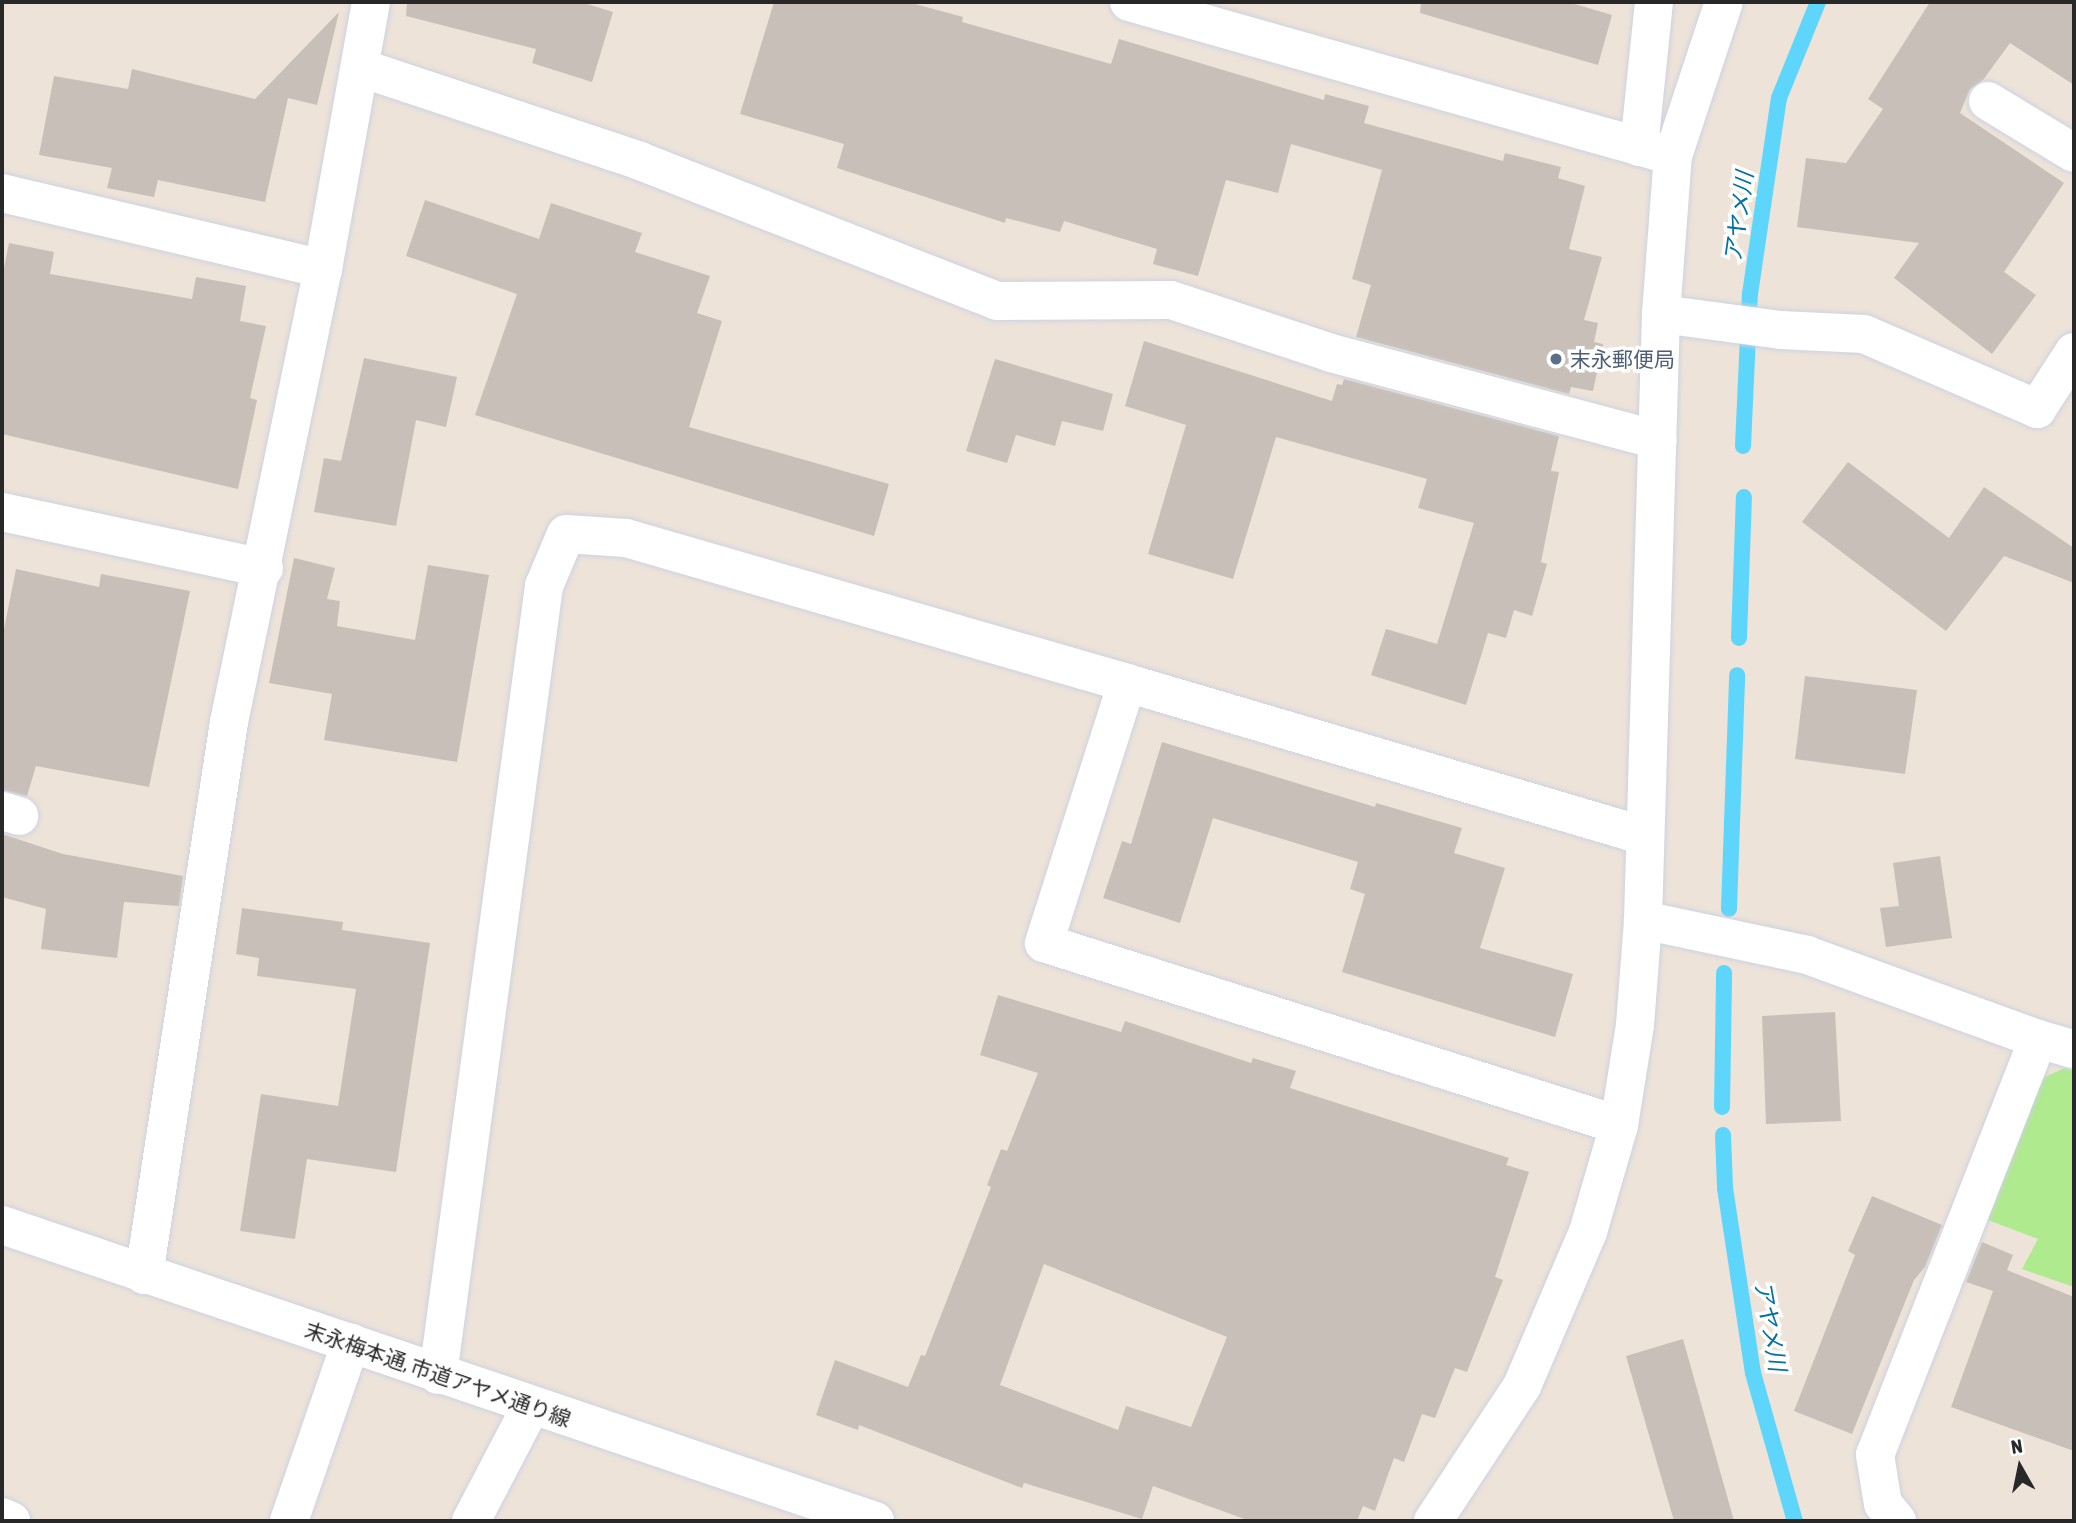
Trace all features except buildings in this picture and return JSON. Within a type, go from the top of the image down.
[{"type":"street","points":[[144,1275],[229,722],[264,568],[323,270],[371,2]]},
{"type":"street","points":[[1129,2],[1656,152]]},
{"type":"street","points":[[1433,1521],[1522,1386],[1588,1232],[1619,1125],[1635,1025],[1643,920],[1661,314],[1654,2]]},
{"type":"street","points":[[1656,152],[1724,2]]},
{"type":"street","points":[[361,68],[640,161],[997,301],[1171,300],[1331,353],[1658,440]]},
{"type":"street","points":[[1988,102],[2074,153]]},
{"type":"street","points":[[2,194],[323,270]]},
{"type":"street","points":[[1661,314],[1780,330],[1864,334],[2037,409],[2074,352]]},
{"type":"street","points":[[2,512],[264,568]]},
{"type":"street","points":[[438,1375],[544,586],[566,534],[626,538],[1645,836]]},
{"type":"street","points":[[1128,683],[1044,943],[1619,1125]]},
{"type":"street","points":[[1643,920],[1807,955],[2038,1039],[2074,1049]]},
{"type":"street","points":[[1897,1521],[1883,1504],[1875,1455],[2038,1039]]},
{"type":"street","name":"末永梅本通, 市道アヤメ通り線","points":[[2,1225],[144,1275],[351,1342],[530,1408],[874,1521]]},
{"type":"street","points":[[289,1521],[351,1342]]},
{"type":"street","points":[[471,1521],[530,1408]]},
{"type":"street","points":[[2,1517],[12,1521]]},
{"type":"green space","points":[[2065,1068],[2074,1071],[2074,1287],[2022,1269],[2038,1239],[1988,1220],[2040,1079]]},
{"type":"waterway","name":"アヤメ川","points":[[1743,446],[1750,294],[1779,98],[1818,2]]},
{"type":"waterway","name":"アヤメ川","points":[[1739,638],[1744,497]]},
{"type":"waterway","name":"アヤメ川","points":[[1729,909],[1737,675]]},
{"type":"waterway","name":"アヤメ川","points":[[1722,1107],[1724,973]]},
{"type":"waterway","name":"アヤメ川","points":[[1723,1135],[1725,1188],[1753,1373],[1795,1521]]},
{"type":"place","name":"末永郵便局","points":[[1556,359]]}]
